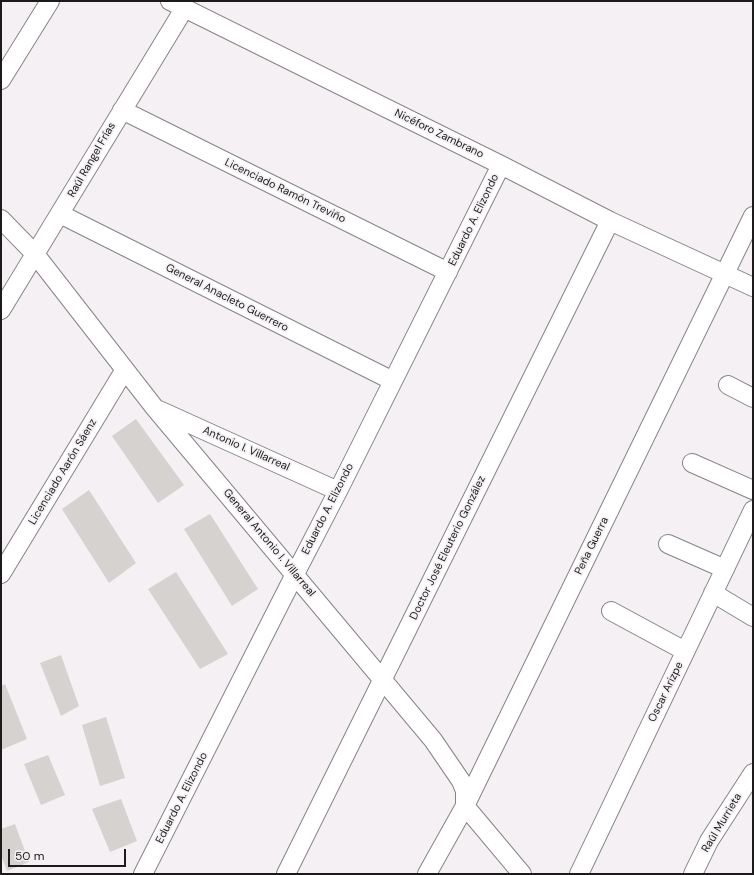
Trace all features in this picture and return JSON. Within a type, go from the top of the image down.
[{"type":"street","points":[[1,80],[8,56],[50,1]]},
{"type":"street","name":"Raúl Rangel Frías","points":[[1,310],[122,110],[177,5]]},
{"type":"street","name":"Nicéforo Zambrano","points":[[177,5],[501,165],[610,221],[753,287]]},
{"type":"street","name":"Licenciado Ramón Treviño","points":[[122,110],[448,272]]},
{"type":"street","name":"Eduardo A. Elizondo","points":[[143,874],[338,491],[501,165]]},
{"type":"street","name":"General Anacleto Guerrero","points":[[60,214],[393,381]]},
{"type":"street","name":"Peña Guerra","points":[[427,874],[465,806],[753,216]]},
{"type":"street","name":"General Antonio I. Villarreal","points":[[1,219],[35,254],[124,371],[433,740],[457,773],[465,792],[465,806]]},
{"type":"street","name":"Doctor José Eleuterio González","points":[[286,874],[610,221]]},
{"type":"street","name":"Licenciado Aarón Sáenz","points":[[1,574],[124,371]]},
{"type":"street","points":[[728,385],[753,398]]},
{"type":"street","name":"Antonio I. Villarreal","points":[[154,407],[338,491]]},
{"type":"street","points":[[692,463],[753,490]]},
{"type":"street","name":"Oscar Arizpe","points":[[579,874],[753,510]]},
{"type":"street","points":[[668,544],[725,568]]},
{"type":"street","points":[[713,593],[753,617]]},
{"type":"street","points":[[611,611],[685,651]]},
{"type":"street","name":"Raúl Murrieta","points":[[693,874],[709,841],[753,773]]},
{"type":"street","points":[[465,806],[522,874]]},
{"type":"building","points":[[136,419],[184,485],[158,503],[112,436]]},
{"type":"building","points":[[89,490],[136,563],[109,583],[62,509]]},
{"type":"building","points":[[210,514],[258,589],[232,606],[184,529]]},
{"type":"building","points":[[176,572],[228,654],[200,669],[148,589]]},
{"type":"building","points":[[61,655],[79,706],[61,716],[40,663]]},
{"type":"building","points":[[5,684],[27,739],[1,750],[1,686]]},
{"type":"building","points":[[106,717],[125,778],[100,786],[82,725]]},
{"type":"building","points":[[48,755],[65,795],[41,805],[24,764]]},
{"type":"building","points":[[121,799],[137,841],[110,852],[92,809]]},
{"type":"building","points":[[15,824],[29,862],[7,871],[1,855],[1,829]]}]
